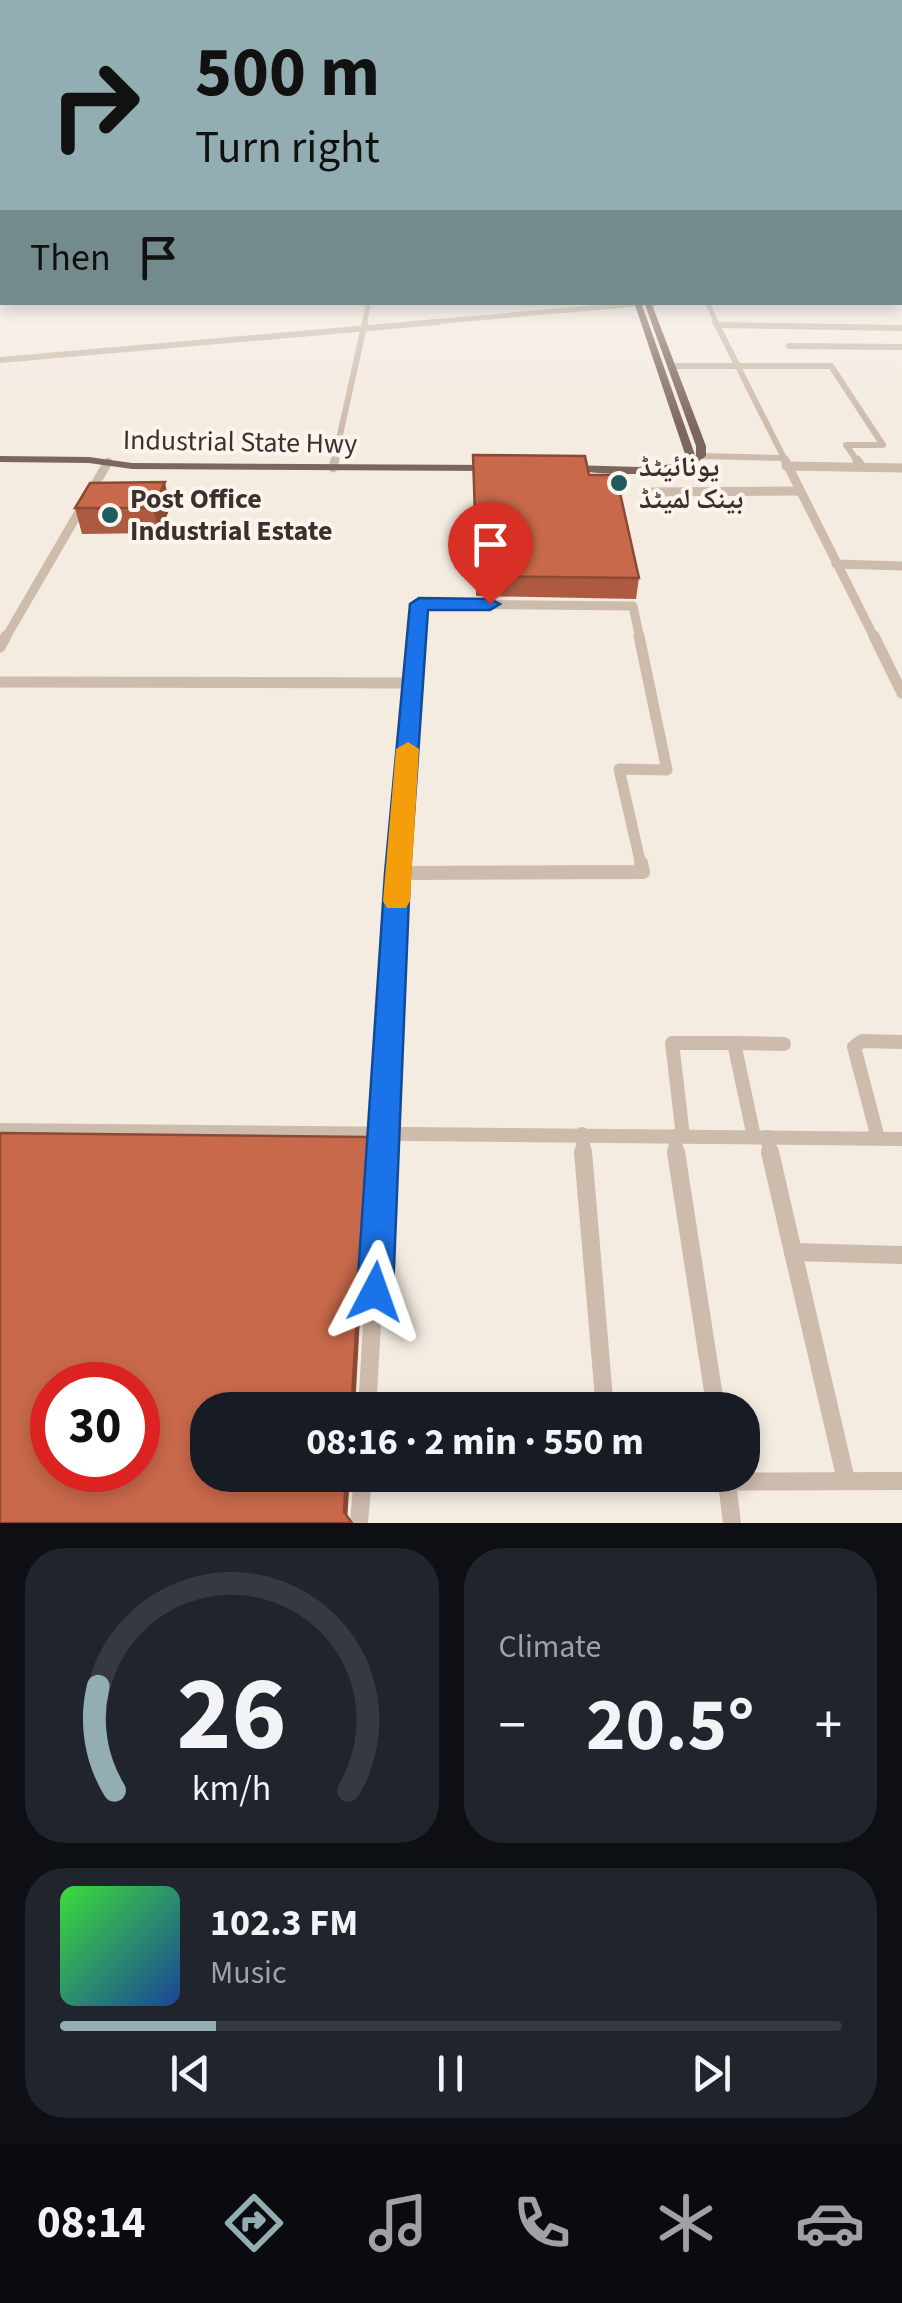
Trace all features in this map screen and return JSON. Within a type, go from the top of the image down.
[{"type":"main road","points":[[643,305],[690,455],[670,463],[558,465],[672,468],[693,464],[701,456],[701,446],[672,366],[649,321]]},
{"type":"main road","name":"Industrial State Hwy","points":[[0,459],[132,466],[506,465]]},
{"type":"street","points":[[333,466],[368,305]]},
{"type":"street","points":[[0,360],[618,305]]},
{"type":"street","points":[[709,305],[736,366],[902,693]]},
{"type":"street","points":[[717,325],[902,328]]},
{"type":"street","points":[[788,326],[800,346]]},
{"type":"street","points":[[832,327],[843,347]]},
{"type":"street","points":[[877,327],[898,347]]},
{"type":"street","points":[[789,346],[898,347]]},
{"type":"street","points":[[672,366],[831,366],[884,445],[846,445],[862,467]]},
{"type":"street","points":[[701,456],[902,468]]},
{"type":"street","points":[[0,648],[108,462]]},
{"type":"street","points":[[652,492],[799,491]]},
{"type":"street","points":[[836,564],[902,566]]},
{"type":"street","points":[[368,1392],[398,873],[419,604],[633,606],[666,770],[619,770],[643,872],[398,873]]},
{"type":"street","points":[[0,682],[413,684]]},
{"type":"street","points":[[714,1392],[678,1136],[672,1042],[784,1044]]},
{"type":"street","points":[[878,1138],[854,1046],[862,1042],[902,1042]]},
{"type":"street","points":[[734,1044],[793,1252],[846,1480]]},
{"type":"street","points":[[0,1130],[902,1139]]},
{"type":"street","points":[[582,1134],[603,1392]]},
{"type":"street","points":[[793,1252],[902,1255]]},
{"type":"street","points":[[760,1478],[902,1482]]},
{"type":"street","points":[[360,1523],[361,1492]]},
{"type":"street","points":[[728,1492],[732,1523]]},
{"type":"building","points":[[473,455],[585,456],[589,475],[616,475],[639,578],[477,576]]},
{"type":"building","points":[[165,482],[153,508],[75,508],[90,483]]},
{"type":"building","points":[[0,1133],[368,1137],[352,1392],[190,1392],[190,1492],[345,1492],[344,1512],[352,1523],[0,1523]]},
{"type":"slow traffic","points":[[396,901],[408,749]]},
{"type":"place","name":"یونائیٹڈ بینک لمیٹڈ","points":[[619,483]]},
{"type":"place","name":"Post Office Industrial Estate","points":[[110,515]]},
{"type":"route","points":[[375,1292],[398,873],[419,604],[490,604]]}]
